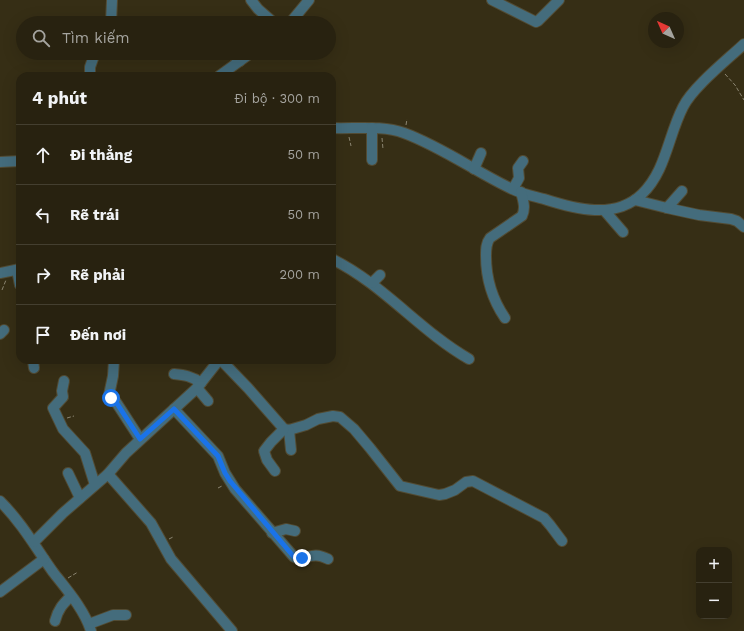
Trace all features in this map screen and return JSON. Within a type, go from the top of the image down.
[{"type":"street","points":[[111,16],[112,0]]},
{"type":"street","points":[[251,0],[266,16]]},
{"type":"street","points":[[296,16],[309,0]]},
{"type":"street","points":[[492,0],[536,22],[559,0]]},
{"type":"street","points":[[336,128],[377,129],[403,133],[434,147],[517,191],[567,206],[586,209],[612,209],[635,200],[652,183],[660,168],[683,107],[690,96],[744,44]]},
{"type":"street","points":[[90,72],[92,60]]},
{"type":"street","points":[[225,72],[243,60]]},
{"type":"street","points":[[372,160],[377,129]]},
{"type":"street","points":[[474,169],[480,153]]},
{"type":"street","points":[[0,162],[16,161]]},
{"type":"street","points":[[505,318],[498,306],[488,282],[486,249],[490,238],[522,216],[524,212],[524,207],[517,191],[519,178],[518,168],[523,161]]},
{"type":"street","points":[[667,208],[682,191]]},
{"type":"street","points":[[635,200],[699,215],[731,219],[743,224]]},
{"type":"street","points":[[604,210],[623,232]]},
{"type":"street","points":[[336,260],[372,283],[438,337],[469,359]]},
{"type":"street","points":[[0,273],[16,270]]},
{"type":"street","points":[[372,283],[380,275]]},
{"type":"street","points":[[114,364],[113,376],[108,395],[116,402],[140,439]]},
{"type":"street","points":[[34,542],[80,498],[108,474],[140,439],[199,385],[217,364]]},
{"type":"street","points":[[224,364],[286,430],[291,450]]},
{"type":"street","points":[[174,374],[186,375],[194,378],[208,400]]},
{"type":"street","points":[[64,381],[62,397],[53,408],[54,412],[64,430],[85,453],[95,485]]},
{"type":"street","points":[[174,409],[218,456],[230,481],[272,533],[294,557],[298,559],[315,554],[328,559]]},
{"type":"street","points":[[275,471],[267,460],[264,451],[271,442],[286,430],[306,425],[318,419],[333,416],[340,417],[348,423],[370,448],[400,486],[438,495],[445,494],[455,490],[466,482],[473,481],[544,518],[562,541]]},
{"type":"street","points":[[68,473],[80,498]]},
{"type":"street","points":[[108,474],[151,523],[171,558],[232,631]]},
{"type":"street","points":[[0,501],[34,542],[90,627],[113,615],[126,616]]},
{"type":"street","points":[[272,533],[286,529],[295,531]]},
{"type":"street","points":[[0,592],[44,559]]},
{"type":"street","points":[[55,621],[60,606],[71,596]]},
{"type":"path","points":[[719,68],[735,85],[744,100]]},
{"type":"path","points":[[347,128],[351,146]]},
{"type":"path","points":[[377,129],[383,149]]},
{"type":"path","points":[[61,582],[78,572]]},
{"type":"route","points":[[111,398],[116,402],[140,439],[174,409],[218,456],[225,473],[235,489],[272,533],[294,557],[298,559],[302,558]]}]
